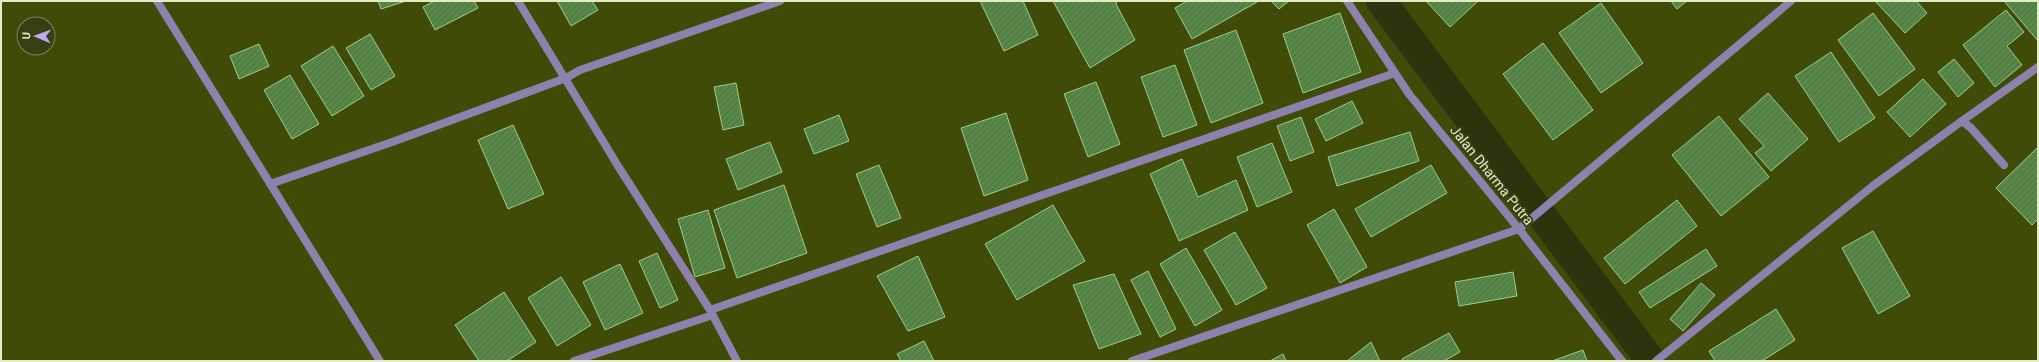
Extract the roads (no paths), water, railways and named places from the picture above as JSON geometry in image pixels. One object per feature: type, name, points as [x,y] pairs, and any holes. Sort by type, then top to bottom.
[{"type":"street","points":[[157,1],[380,361]]},
{"type":"street","points":[[518,1],[618,166],[712,313],[737,361]]},
{"type":"street","points":[[270,184],[395,141],[566,78],[580,70],[780,1]]},
{"type":"street","name":"Jalan Dharma Putra","points":[[1347,1],[1409,94],[1519,229],[1622,361]]},
{"type":"street","points":[[1132,361],[1519,229],[1791,1]]},
{"type":"street","points":[[1656,361],[1874,185],[2038,66]]},
{"type":"street","points":[[574,361],[1395,73]]},
{"type":"street","points":[[1962,121],[1971,128],[2004,165]]},
{"type":"waterway","points":[[1381,1],[1651,361]]}]
